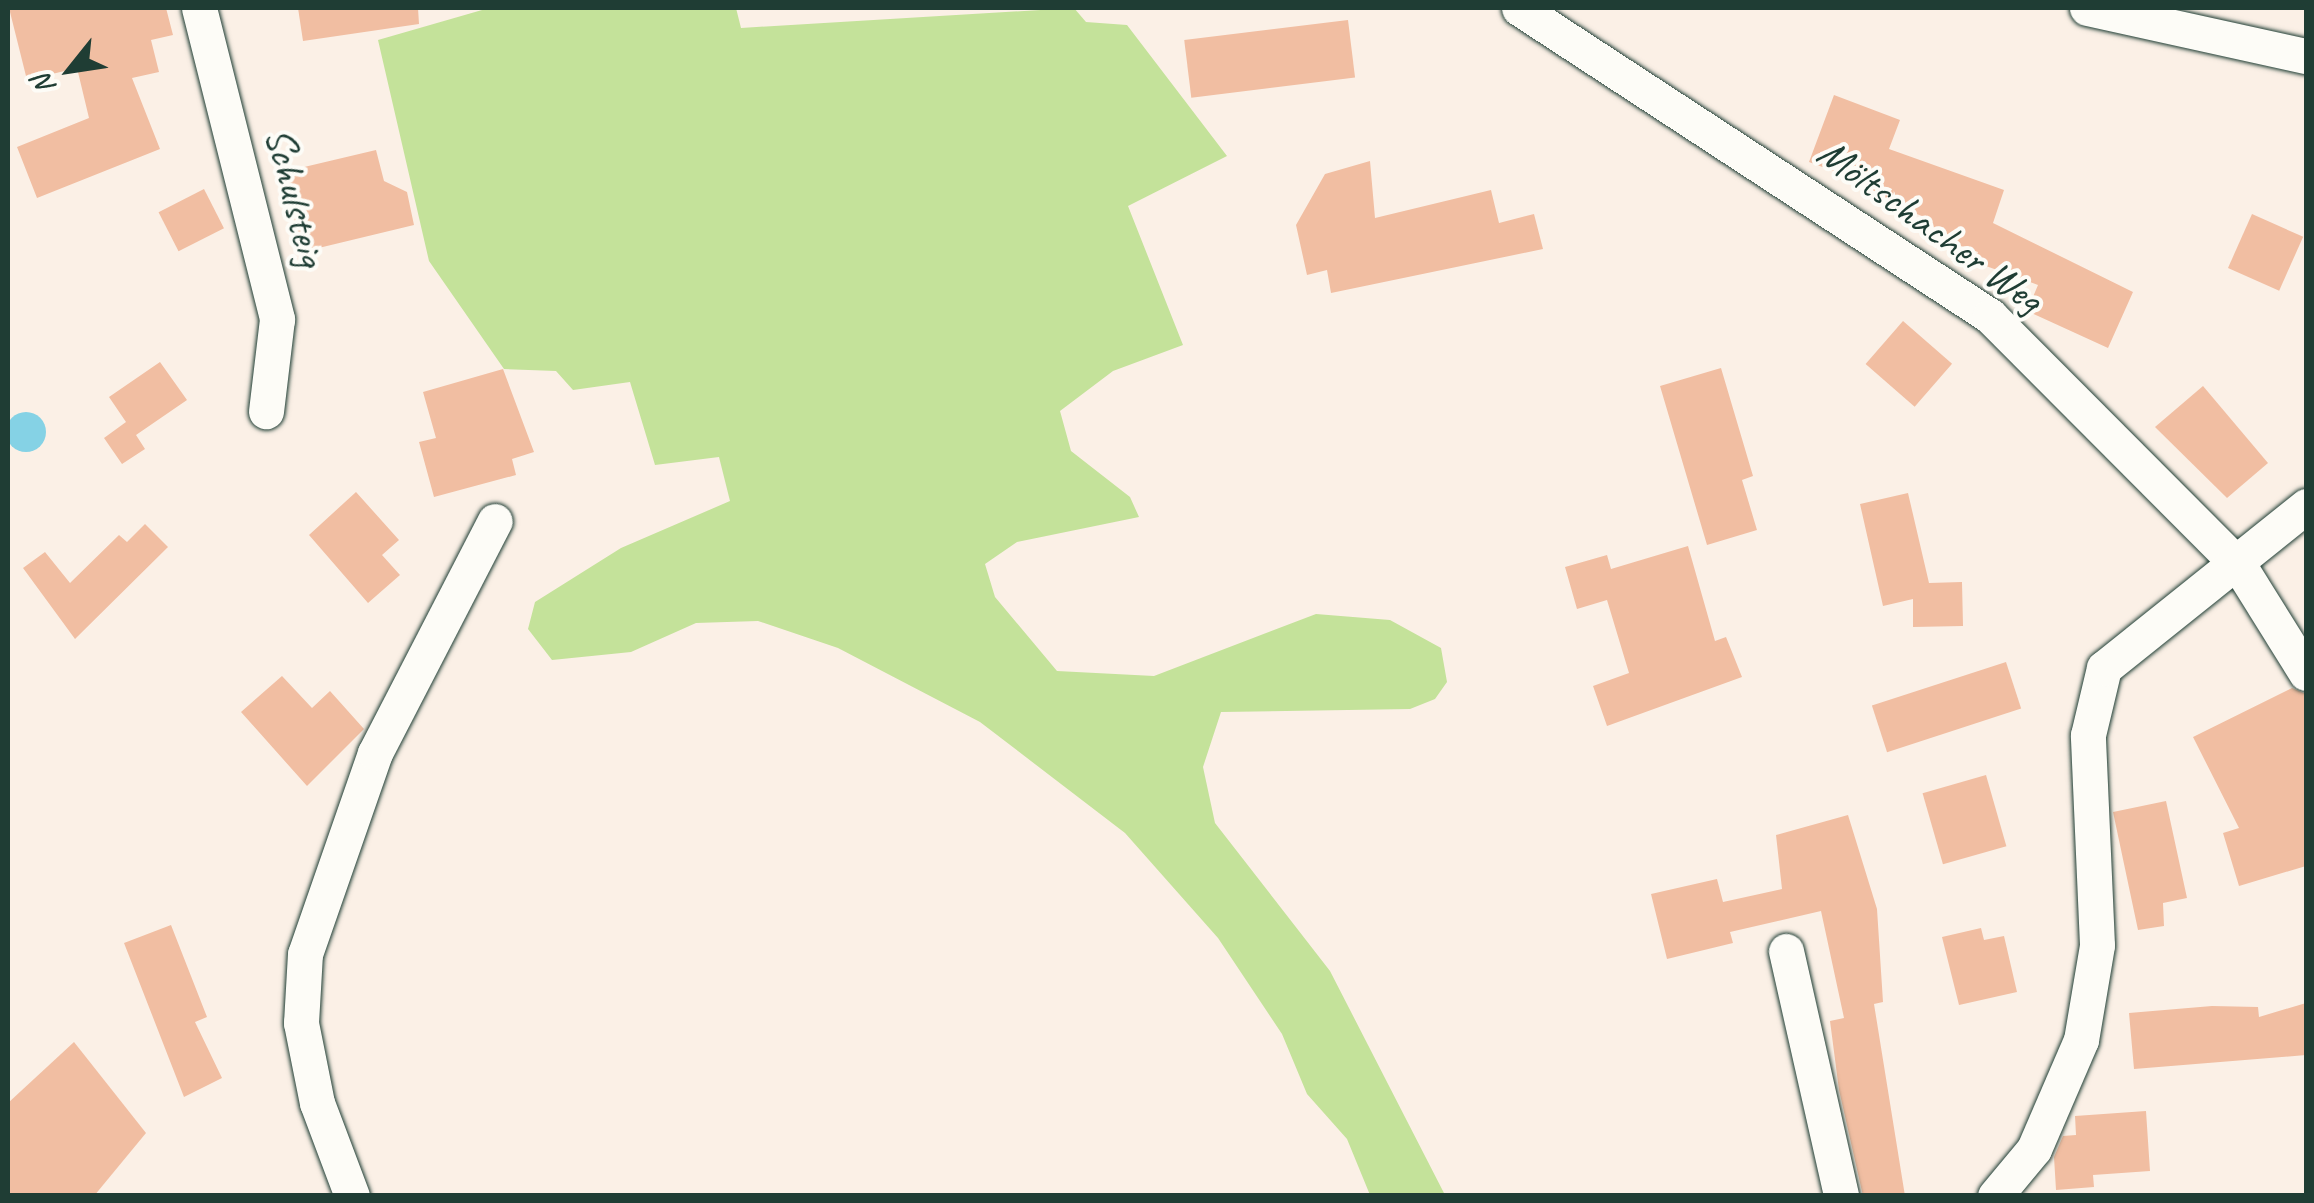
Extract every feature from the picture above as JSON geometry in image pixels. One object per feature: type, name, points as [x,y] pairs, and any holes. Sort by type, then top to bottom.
[{"type":"street","name":"Schulsteig","points":[[199,8],[277,319],[266,412]]},
{"type":"street","name":"Möltschacher Weg","points":[[1519,8],[1990,316],[2240,566],[2306,673]]},
{"type":"street","points":[[2087,8],[2306,56]]},
{"type":"street","points":[[1995,1196],[2034,1149],[2081,1040],[2097,945],[2088,735],[2104,668],[2240,566],[2306,506]]},
{"type":"street","points":[[352,1196],[317,1103],[301,1022],[305,954],[374,752],[494,521]]},
{"type":"street","points":[[1786,952],[1842,1196]]},
{"type":"green space","points":[[489,8],[736,8],[741,28],[1074,8],[1086,22],[1127,25],[1227,156],[1128,206],[1183,345],[1113,371],[1060,411],[1071,451],[1130,497],[1139,517],[1017,542],[985,564],[995,597],[1057,671],[1154,676],[1316,614],[1390,620],[1441,648],[1447,682],[1435,699],[1410,709],[1221,712],[1203,767],[1215,823],[1330,971],[1445,1195],[1370,1195],[1347,1139],[1307,1094],[1282,1034],[1218,938],[1125,833],[980,722],[838,648],[758,621],[696,623],[631,652],[552,660],[528,629],[535,602],[621,548],[730,501],[719,457],[655,465],[630,382],[573,390],[556,371],[504,369],[429,261],[378,40]]},
{"type":"water","points":[[26,412],[40,418],[46,432],[40,446],[26,452],[12,446],[6,432],[12,418]]},
{"type":"building","points":[[9,8],[166,8],[173,35],[151,40],[159,72],[132,78],[160,149],[37,198],[17,147],[89,118],[77,68],[27,80]]},
{"type":"building","points":[[298,8],[418,8],[419,24],[303,41]]},
{"type":"building","points":[[1348,20],[1355,78],[1191,98],[1184,40]]},
{"type":"building","points":[[1834,95],[1900,120],[1889,149],[2004,190],[1993,223],[2133,292],[2108,348],[2027,311],[2038,285],[1975,262],[1978,252],[1916,230],[1922,216],[1870,196],[1874,186],[1809,162]]},
{"type":"building","points":[[376,150],[384,181],[407,192],[414,225],[302,252],[283,172]]},
{"type":"building","points":[[1370,161],[1375,218],[1491,190],[1499,223],[1534,214],[1543,249],[1331,293],[1327,270],[1307,275],[1296,225],[1325,174]]},
{"type":"building","points":[[204,189],[224,228],[179,251],[159,212]]},
{"type":"building","points":[[2252,214],[2303,237],[2279,291],[2228,268]]},
{"type":"building","points":[[1903,321],[1952,364],[1915,407],[1866,364]]},
{"type":"building","points":[[160,362],[187,400],[136,435],[145,449],[122,464],[104,438],[126,422],[109,397]]},
{"type":"building","points":[[1721,368],[1753,476],[1742,480],[1757,530],[1707,545],[1660,386]]},
{"type":"building","points":[[503,369],[534,452],[512,459],[516,475],[434,497],[419,442],[436,438],[423,392]]},
{"type":"building","points":[[2203,386],[2268,463],[2227,498],[2155,427]]},
{"type":"building","points":[[356,492],[399,540],[382,555],[400,575],[368,603],[309,535]]},
{"type":"building","points":[[1908,493],[1929,583],[1962,582],[1963,626],[1913,627],[1913,599],[1883,606],[1860,504]]},
{"type":"building","points":[[145,524],[168,547],[75,639],[23,568],[45,552],[70,583],[119,535],[127,542]]},
{"type":"building","points":[[1688,546],[1715,641],[1726,637],[1742,677],[1607,726],[1593,686],[1629,673],[1607,600],[1577,609],[1565,567],[1607,555],[1611,569]]},
{"type":"building","points":[[2006,662],[2021,709],[1887,752],[1872,706]]},
{"type":"building","points":[[282,676],[312,708],[330,691],[364,729],[307,786],[241,712]]},
{"type":"building","points":[[2292,688],[2306,694],[2306,866],[2239,886],[2223,833],[2239,828],[2193,737]]},
{"type":"building","points":[[1986,775],[2006,846],[1943,864],[1923,793]]},
{"type":"building","points":[[2166,801],[2187,898],[2163,903],[2164,926],[2138,930],[2113,812]]},
{"type":"building","points":[[1848,815],[1877,909],[1883,1002],[1874,1004],[1905,1196],[1863,1196],[1839,1090],[1830,1021],[1844,1018],[1821,911],[1730,932],[1733,943],[1667,959],[1651,894],[1717,879],[1723,902],[1782,889],[1776,835]]},
{"type":"building","points":[[171,925],[207,1017],[195,1022],[222,1078],[184,1097],[124,943]]},
{"type":"building","points":[[1981,928],[1984,940],[2004,936],[2017,992],[1959,1005],[1942,937]]},
{"type":"building","points":[[2306,1003],[2306,1055],[2134,1069],[2129,1013],[2212,1006],[2258,1007],[2259,1017]]},
{"type":"building","points":[[74,1042],[146,1133],[94,1196],[8,1196],[8,1103]]},
{"type":"building","points":[[2146,1111],[2150,1171],[2093,1175],[2094,1187],[2056,1190],[2054,1157],[2063,1136],[2076,1135],[2075,1116]]}]
